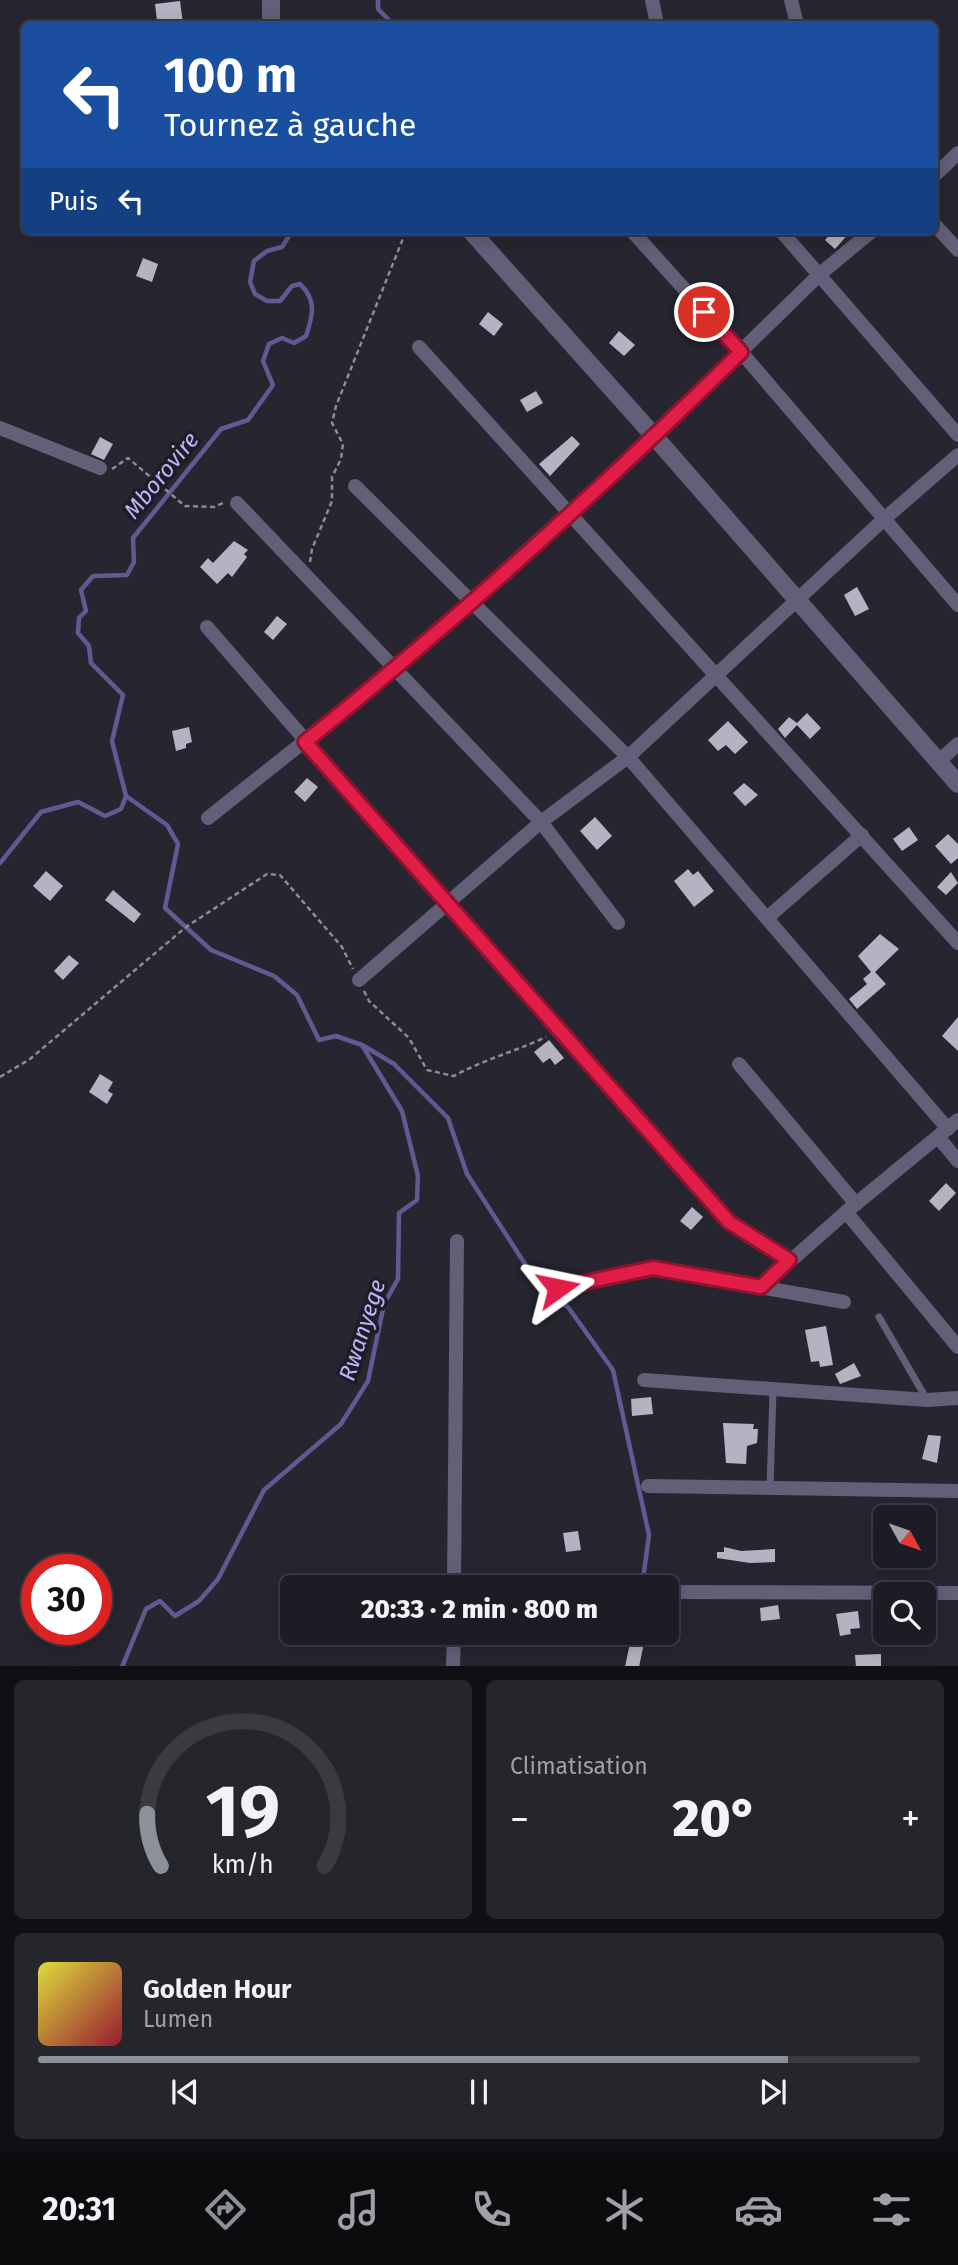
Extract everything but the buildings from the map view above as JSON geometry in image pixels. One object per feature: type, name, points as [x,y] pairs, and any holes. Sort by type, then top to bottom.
[{"type":"street","points":[[271,0],[271,21]]},
{"type":"street","points":[[652,0],[656,21]]},
{"type":"street","points":[[791,0],[796,21]]},
{"type":"street","points":[[938,172],[958,153]]},
{"type":"street","points":[[938,228],[958,250]]},
{"type":"street","points":[[475,235],[958,784]]},
{"type":"street","points":[[636,235],[741,352],[958,605]]},
{"type":"street","points":[[785,235],[958,435]]},
{"type":"street","points":[[208,818],[394,670],[654,436],[820,274],[867,235]]},
{"type":"street","points":[[419,347],[571,511],[958,943]]},
{"type":"street","points":[[0,428],[100,468]]},
{"type":"street","points":[[359,980],[541,822],[628,757],[883,520],[958,455]]},
{"type":"street","points":[[355,486],[473,600],[628,757],[949,1129],[958,1161]]},
{"type":"street","points":[[237,503],[308,581],[541,822],[618,923]]},
{"type":"street","points":[[207,627],[558,1031],[729,1222],[789,1260]]},
{"type":"street","points":[[938,762],[958,744]]},
{"type":"street","points":[[767,918],[862,835]]},
{"type":"street","points":[[739,1063],[958,1347]]},
{"type":"street","points":[[761,1287],[789,1260],[949,1129]]},
{"type":"street","points":[[454,1575],[457,1241]]},
{"type":"street","points":[[558,1288],[653,1268],[844,1302]]},
{"type":"street","points":[[643,1380],[927,1400],[958,1398]]},
{"type":"street","points":[[648,1486],[958,1492]]},
{"type":"street","points":[[679,1592],[958,1593]]},
{"type":"street","points":[[453,1666],[454,1645]]},
{"type":"lane","points":[[879,1317],[927,1400]]},
{"type":"lane","points":[[770,1488],[772,1391]]},
{"type":"path","points":[[308,581],[312,549],[332,501],[332,477],[341,459],[342,444],[332,423],[336,406],[404,235]]},
{"type":"path","points":[[100,468],[109,470],[128,458],[185,506],[214,508],[228,501],[237,503]]},
{"type":"path","points":[[0,1077],[30,1059],[186,927],[267,874],[280,875],[342,947],[369,1001],[409,1038],[426,1070],[454,1076],[487,1057],[506,1055],[558,1031]]},
{"type":"waterway","name":"Mborovire","points":[[378,0],[378,9],[390,21]]},
{"type":"waterway","name":"Mborovire","points":[[0,863],[41,812],[78,802],[105,816],[121,809],[126,796],[112,741],[123,695],[91,663],[89,646],[78,633],[79,618],[86,611],[81,590],[93,576],[127,575],[134,562],[133,538],[221,429],[248,420],[273,385],[263,361],[269,344],[282,338],[294,343],[306,336],[312,308],[309,296],[300,284],[292,286],[280,301],[267,301],[255,294],[250,282],[254,261],[267,251],[282,247],[290,235]]},
{"type":"waterway","name":"Rwanyege","points":[[122,1666],[146,1609],[160,1601],[175,1616],[199,1601],[218,1579],[264,1490],[341,1424],[368,1381],[384,1304],[398,1279],[399,1213],[417,1200],[418,1176],[402,1111],[362,1045],[336,1036],[319,1040],[297,995],[274,976],[211,950],[165,908],[178,844],[167,825],[126,796]]},
{"type":"waterway","points":[[364,1046],[394,1064],[448,1118],[467,1174],[545,1295],[568,1307],[613,1370],[649,1535],[644,1575]]},
{"type":"route","points":[[558,1288],[653,1268],[761,1287],[789,1260],[729,1222],[305,742],[394,670],[654,436],[741,352],[704,312]]}]
